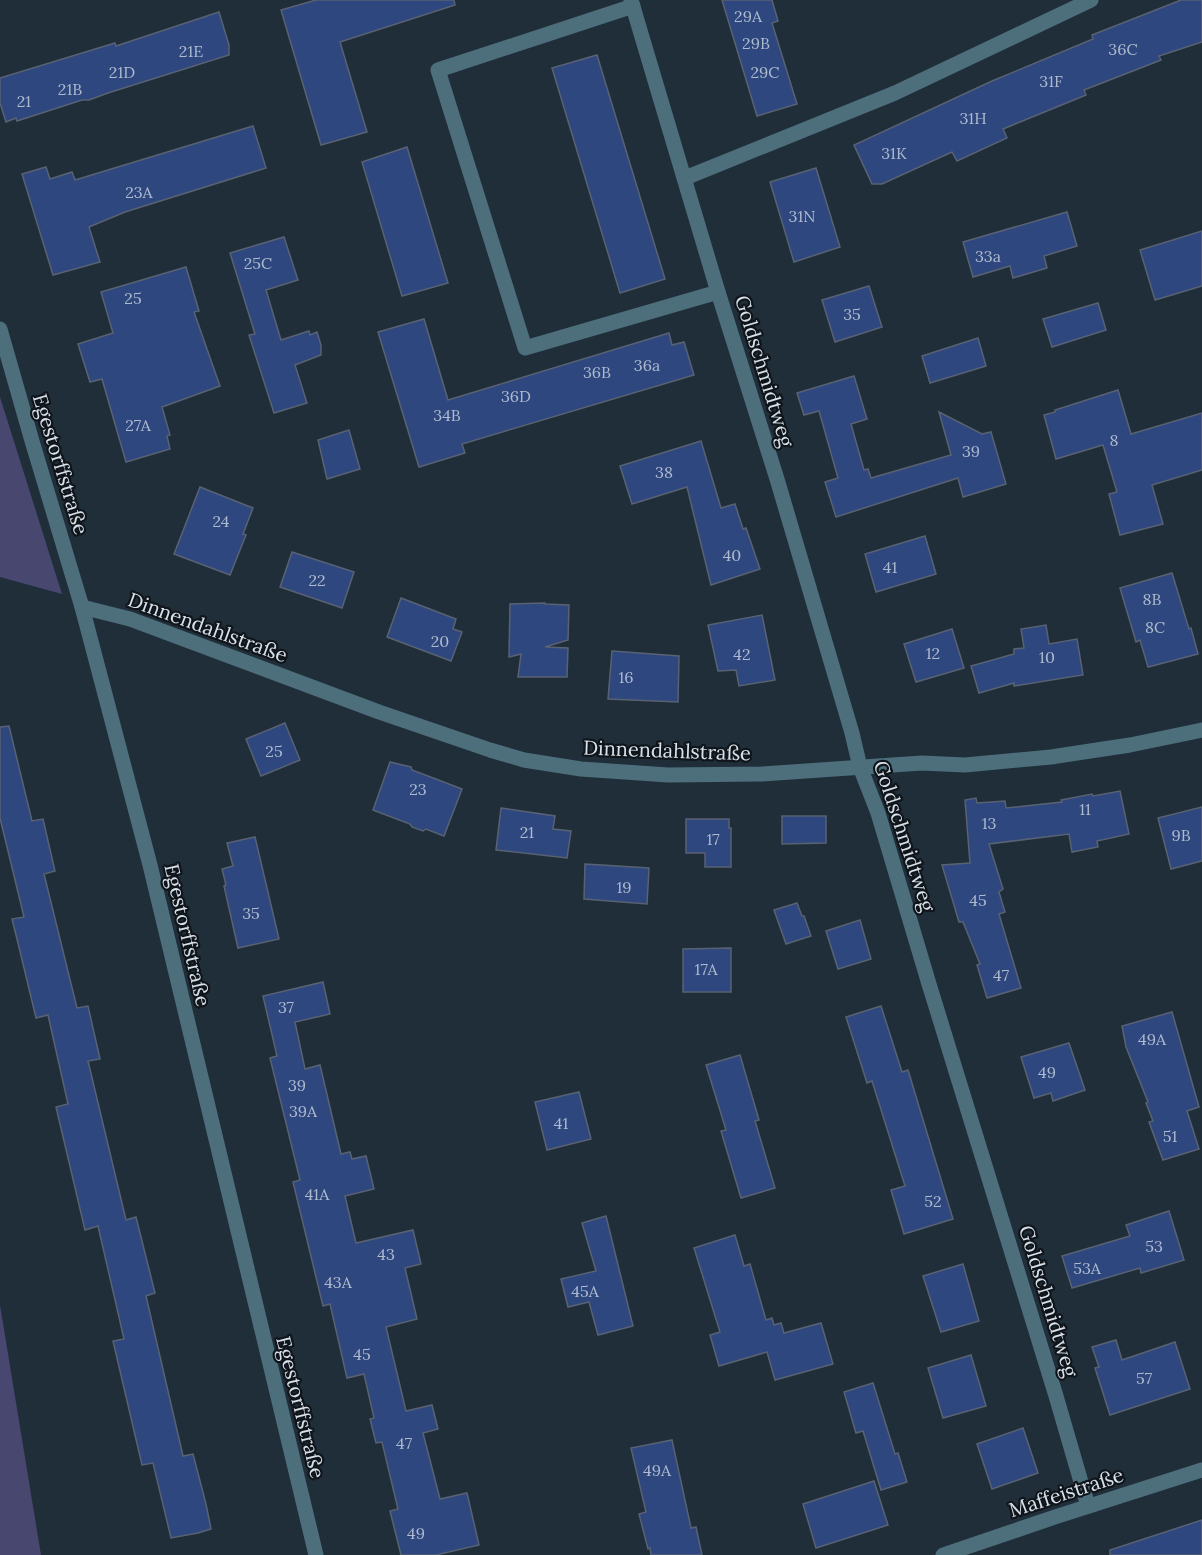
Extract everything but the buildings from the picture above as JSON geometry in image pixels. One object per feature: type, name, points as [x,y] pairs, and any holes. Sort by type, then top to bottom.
[{"type":"street","points":[[685,178],[895,93],[1091,0]]},
{"type":"street","points":[[632,3],[438,70],[525,348],[718,292]]},
{"type":"street","name":"Goldschmidtweg","points":[[632,3],[718,292],[777,479],[860,767],[878,813],[1088,1506]]},
{"type":"street","name":"Egestorffstraße","points":[[0,329],[82,607],[150,865],[316,1555]]},
{"type":"street","name":"Dinnendahlstraße","points":[[82,607],[130,619],[379,712],[490,750],[524,760],[581,769],[668,776],[762,774],[922,763],[965,765],[1051,758],[1202,730]]},
{"type":"street","name":"Maffeistraße","points":[[943,1555],[1202,1470]]},
{"type":"shaded area","points":[[0,397],[62,594],[0,577]]},
{"type":"shaded area","points":[[0,1305],[41,1555],[0,1555]]}]
